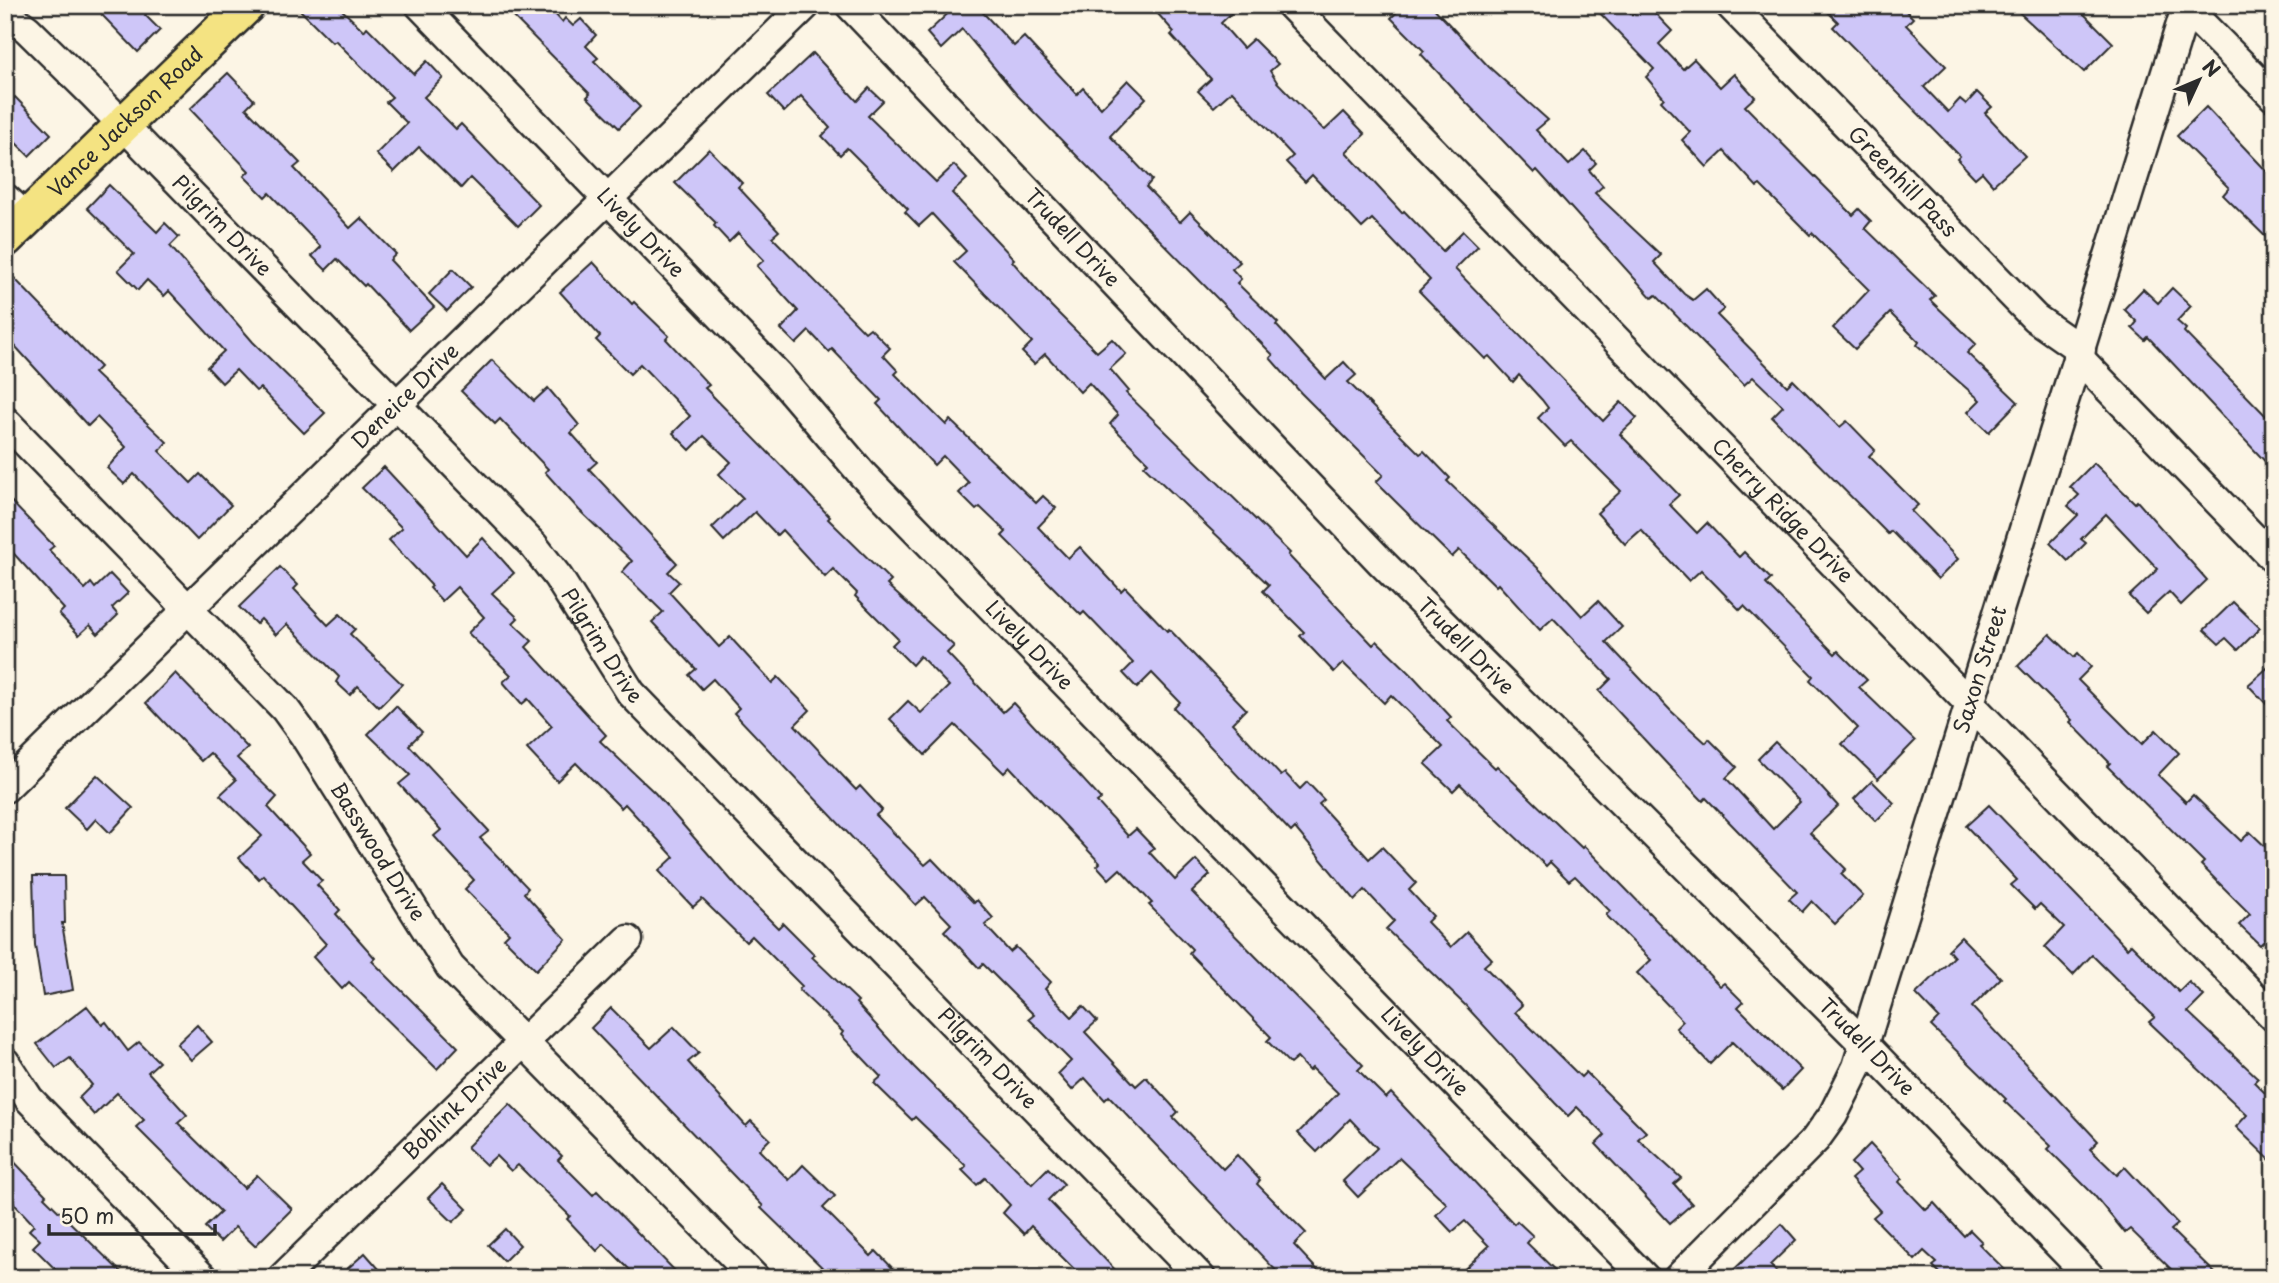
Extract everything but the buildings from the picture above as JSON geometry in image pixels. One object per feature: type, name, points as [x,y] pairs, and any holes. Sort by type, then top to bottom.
[{"type":"main road","name":"Vance Jackson Road","points":[[12,218],[122,125],[230,11]]},
{"type":"street","name":"Lively Drive","points":[[420,5],[778,375],[863,475],[1645,1278]]},
{"type":"street","name":"Deneice Drive","points":[[5,788],[806,5]]},
{"type":"street","name":"Trudell Drive","points":[[850,5],[1381,562],[2091,1278]]},
{"type":"street","name":"Cherry Ridge Drive","points":[[1291,5],[1605,332],[2274,1017]]},
{"type":"street","name":"Greenhill Pass","points":[[1730,5],[2035,318],[2080,354],[2274,559]]},
{"type":"street","name":"Saxon Street","points":[[1678,1278],[1815,1140],[1833,1115],[1865,1048],[2186,7]]},
{"type":"street","points":[[2186,7],[2274,97]]},
{"type":"street","name":"Pilgrim Drive","points":[[5,13],[27,29],[548,561],[631,693],[1201,1278]]},
{"type":"street","name":"Basswood Drive","points":[[5,421],[285,709],[304,734],[432,943],[450,967],[755,1278]]},
{"type":"street","name":"Boblink Drive","points":[[282,1278],[628,940]]},
{"type":"street","points":[[5,1062],[29,1099],[203,1278]]}]
